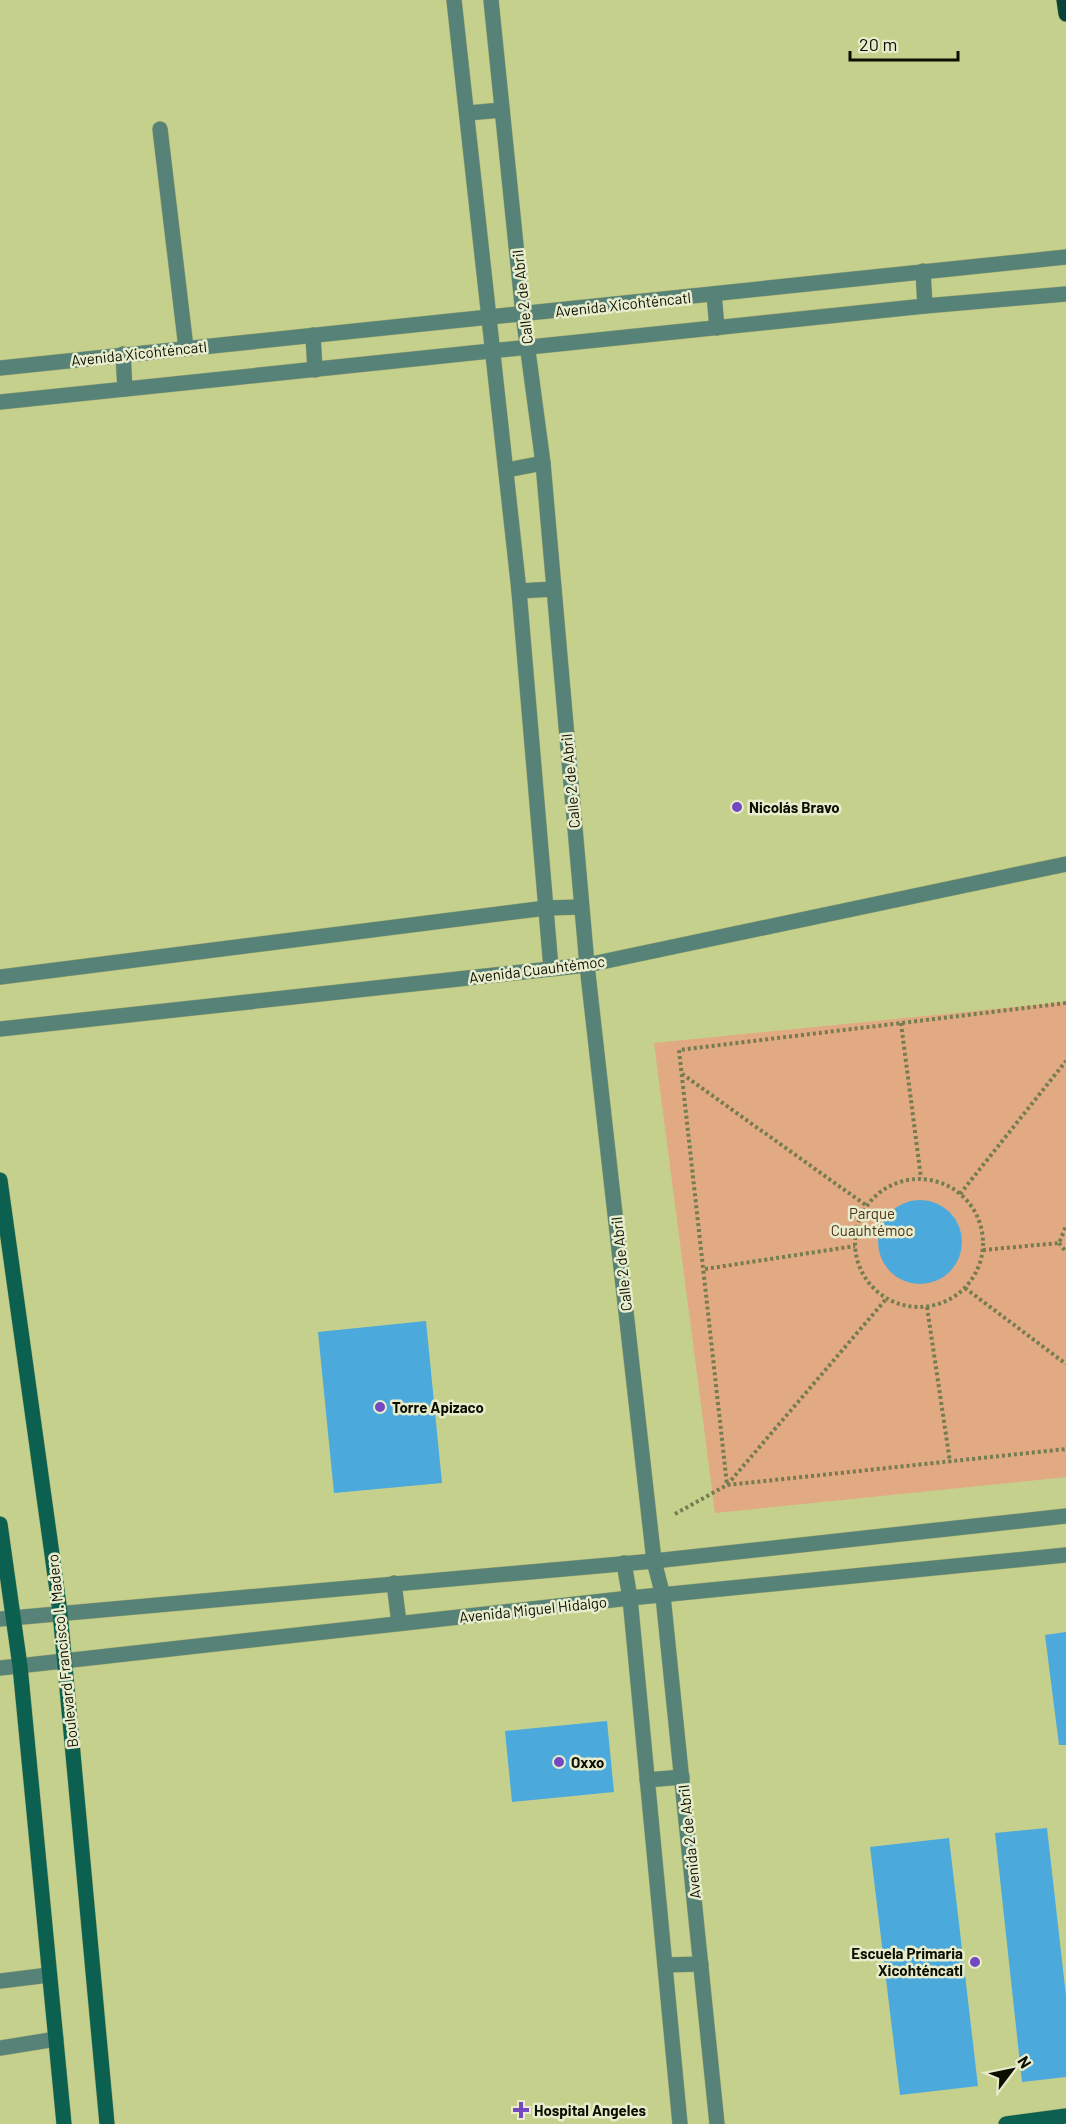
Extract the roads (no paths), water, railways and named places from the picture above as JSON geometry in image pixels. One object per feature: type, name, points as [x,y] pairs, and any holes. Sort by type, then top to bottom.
[{"type":"main road","points":[[1064,0],[1066,14]]},
{"type":"main road","name":"Boulevard Francisco I. Madero","points":[[0,1180],[60,1612],[107,2124]]},
{"type":"main road","points":[[0,1524],[7,1618],[20,1666],[64,2124]]},
{"type":"main road","points":[[1006,2124],[1066,2116]]},
{"type":"street","points":[[454,0],[507,470],[551,968]]},
{"type":"street","name":"Calle 2 de Abril","points":[[492,0],[523,314],[543,463],[587,965],[654,1561]]},
{"type":"street","points":[[468,112],[502,110]]},
{"type":"street","points":[[160,129],[186,348]]},
{"type":"street","name":"Avenida Xicohténcatl","points":[[0,368],[1066,256]]},
{"type":"street","points":[[922,272],[925,306]]},
{"type":"street","points":[[714,294],[717,328]]},
{"type":"street","points":[[0,402],[925,306],[1066,294]]},
{"type":"street","points":[[313,335],[315,370]]},
{"type":"street","points":[[123,354],[125,389]]},
{"type":"street","points":[[507,470],[543,463]]},
{"type":"street","points":[[519,591],[554,589]]},
{"type":"street","name":"Avenida Cuauhtémoc","points":[[0,1029],[587,965],[1066,864]]},
{"type":"street","points":[[0,976],[546,908],[581,907]]},
{"type":"street","points":[[7,1618],[654,1561],[1066,1516]]},
{"type":"street","name":"Avenida Miguel Hidalgo","points":[[0,1668],[399,1623],[1066,1555]]},
{"type":"street","name":"Avenida 2 de Abril","points":[[654,1561],[663,1596],[717,2124]]},
{"type":"street","points":[[624,1563],[630,1599],[680,2124]]},
{"type":"street","points":[[394,1583],[399,1623]]},
{"type":"street","points":[[647,1780],[682,1777]]},
{"type":"street","points":[[665,1965],[701,1964]]},
{"type":"street","points":[[0,1981],[49,1975]]},
{"type":"street","points":[[0,2048],[56,2040]]},
{"type":"place","name":"Nicolás Bravo","points":[[737,807]]},
{"type":"place","name":"Torre Apizaco","points":[[380,1407]]},
{"type":"place","name":"Oxxo","points":[[559,1762]]},
{"type":"place","name":"Escuela Primaria Xicohténcatl","points":[[975,1962]]},
{"type":"place","name":"Hospital Angeles","points":[[521,2110]]},
{"type":"park label","name":"Parque Cuauhtémoc","points":[[872,1222]]}]
